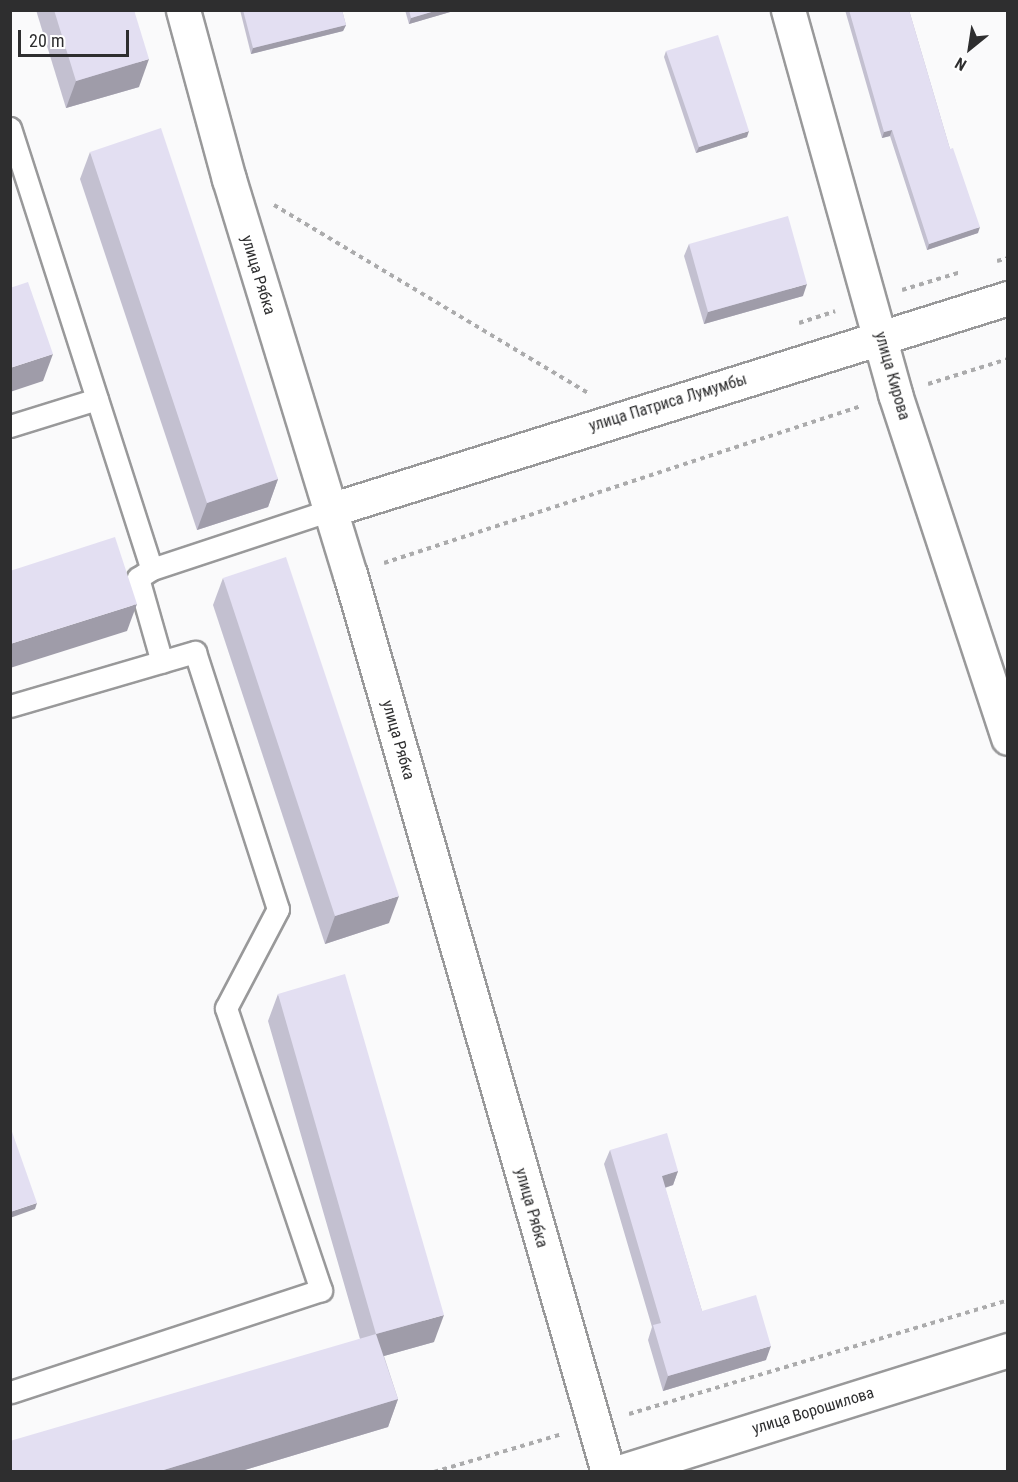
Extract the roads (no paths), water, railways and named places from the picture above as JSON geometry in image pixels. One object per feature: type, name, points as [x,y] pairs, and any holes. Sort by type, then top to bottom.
[{"type":"street","name":"улица Рябка","points":[[183,10],[229,179],[350,574],[608,1472]]},
{"type":"street","name":"улица Кирова","points":[[788,10],[871,299],[895,394],[1008,738]]},
{"type":"street","name":"улица Патриса Лумумбы","points":[[330,510],[1008,298]]},
{"type":"street","name":"улица Ворошилова","points":[[619,1472],[1008,1350]]},
{"type":"lane","points":[[12,142],[152,569]]},
{"type":"lane","points":[[10,426],[97,399]]},
{"type":"lane","points":[[162,662],[138,578],[152,569],[330,510]]},
{"type":"lane","points":[[10,706],[195,652],[278,909],[226,1008],[321,1290],[10,1392]]}]
